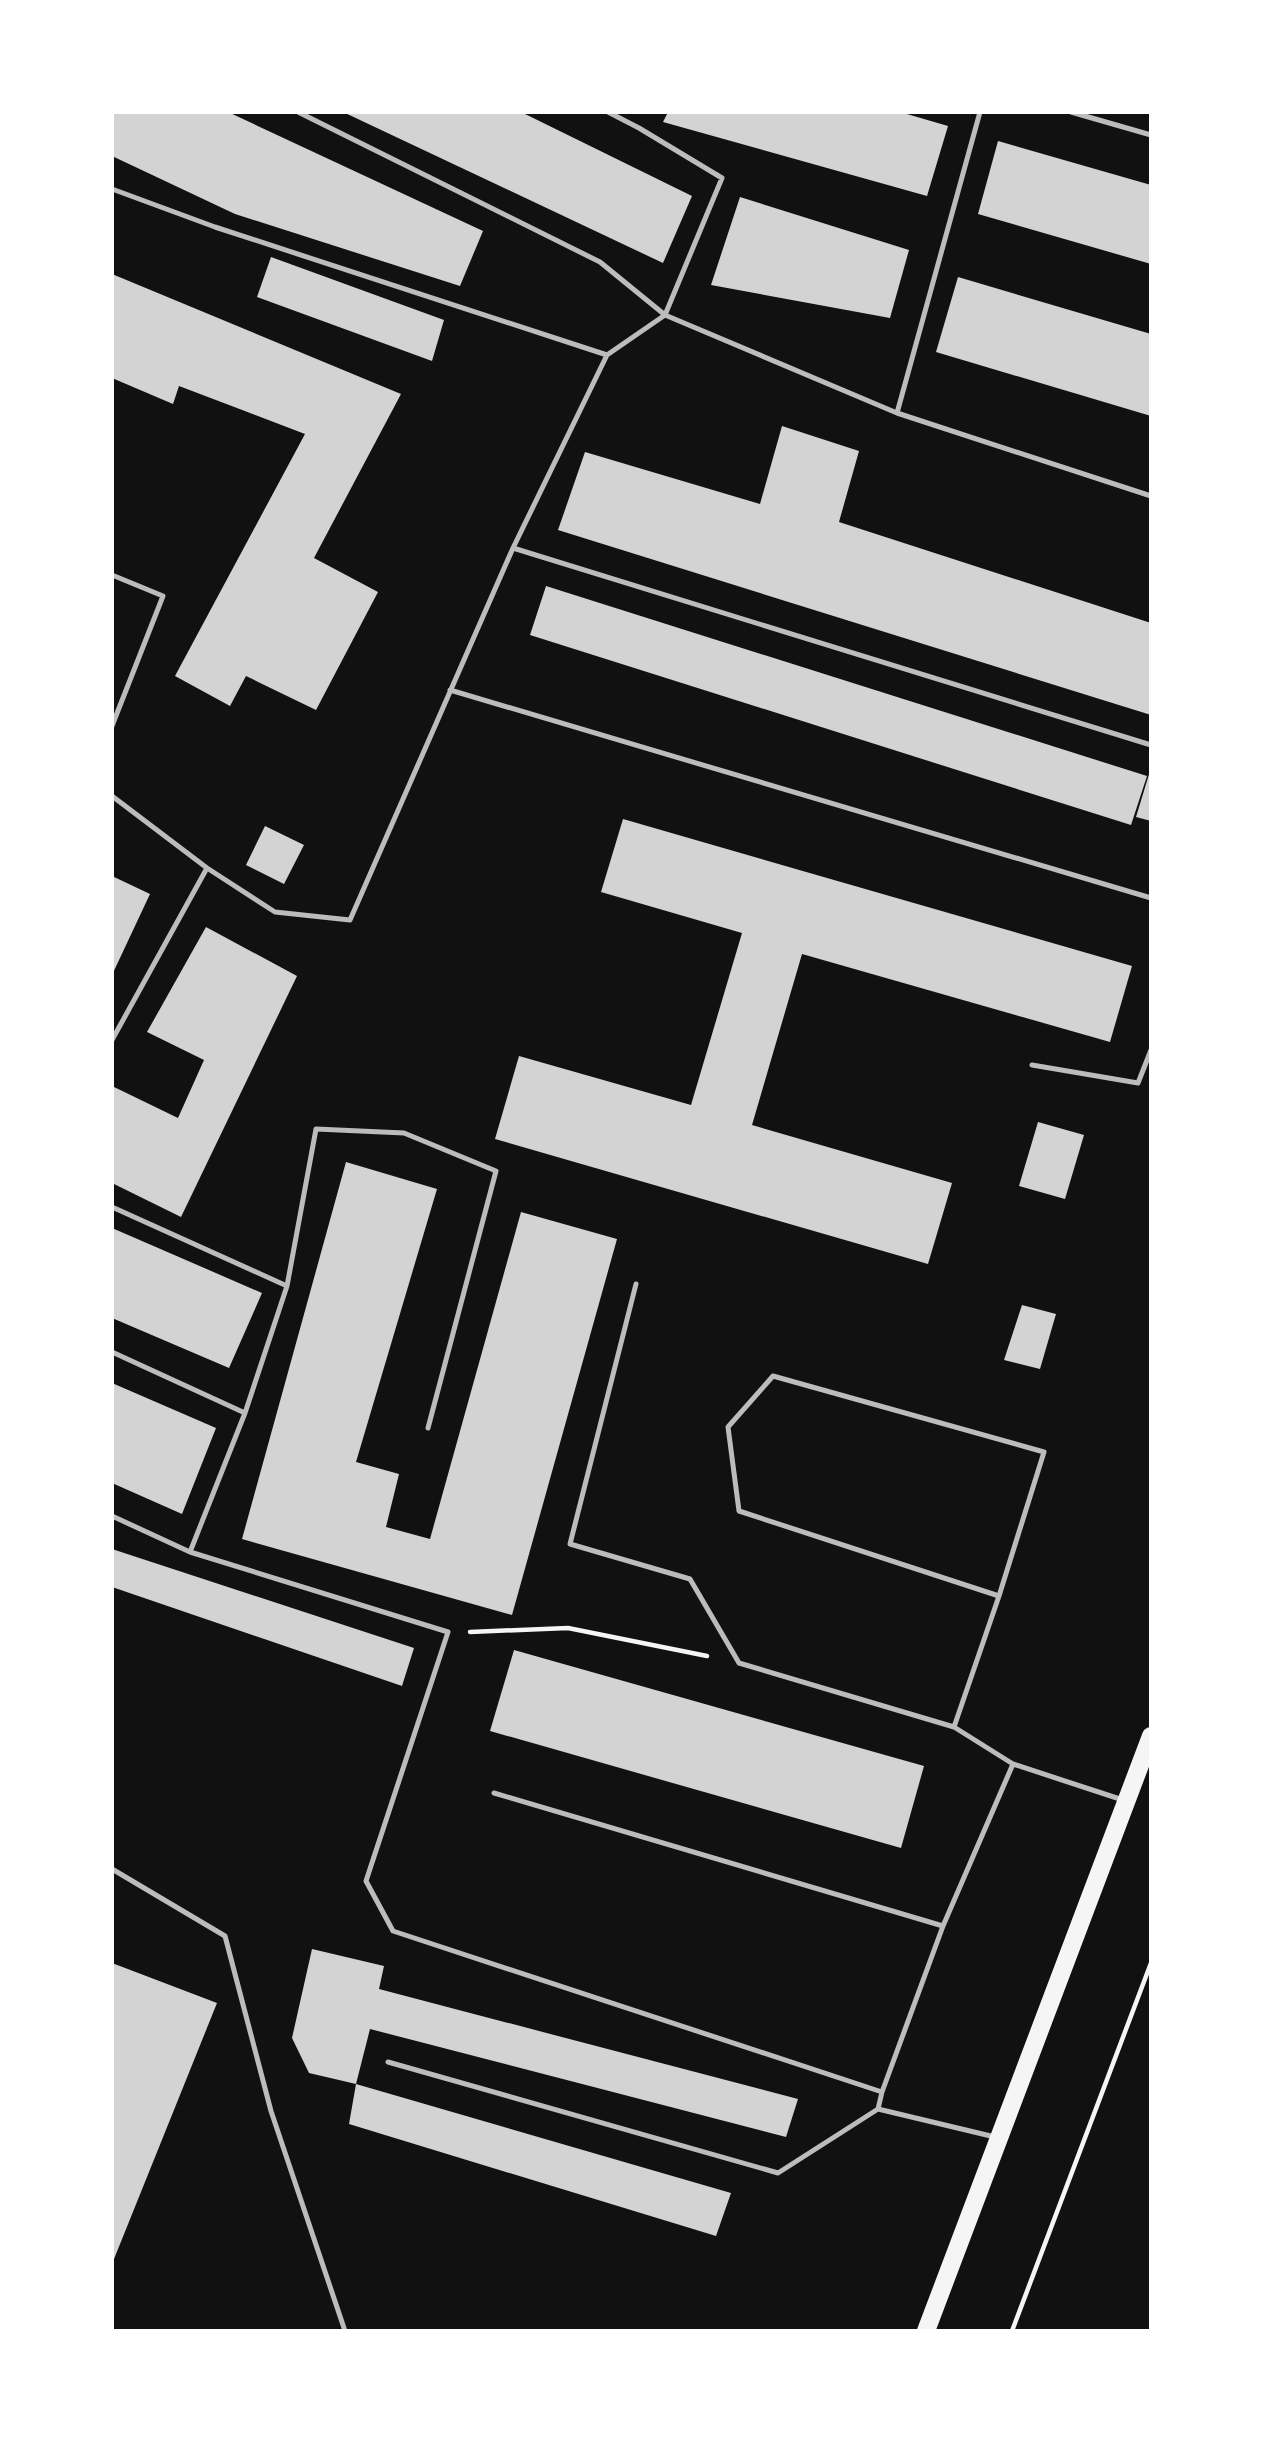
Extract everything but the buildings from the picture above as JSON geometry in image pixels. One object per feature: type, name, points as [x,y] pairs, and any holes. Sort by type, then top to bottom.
[{"type":"main road","points":[[926,2331],[1151,1736]]},
{"type":"lane","points":[[298,112],[600,262],[665,315],[897,413],[1151,496]]},
{"type":"lane","points":[[112,796],[207,869],[275,912],[350,920],[513,548],[607,355],[665,315],[722,178],[608,112]]},
{"type":"lane","points":[[897,413],[980,112]]},
{"type":"lane","points":[[1070,112],[1151,135]]},
{"type":"lane","points":[[112,189],[215,227],[607,355]]},
{"type":"lane","points":[[513,548],[1151,745]]},
{"type":"lane","points":[[112,575],[163,596],[112,726]]},
{"type":"lane","points":[[450,691],[1151,898]]},
{"type":"lane","points":[[112,1040],[207,869]]},
{"type":"lane","points":[[1032,1065],[1138,1083],[1151,1049]]},
{"type":"lane","points":[[190,1552],[245,1413],[287,1286],[316,1129],[404,1133],[496,1171],[428,1428]]},
{"type":"lane","points":[[112,1207],[287,1286]]},
{"type":"lane","points":[[636,1284],[569,1544],[690,1579],[739,1663],[954,1727],[1013,1764],[1126,1801]]},
{"type":"lane","points":[[112,1352],[245,1413]]},
{"type":"lane","points":[[954,1727],[999,1596],[1044,1452],[773,1376],[727,1427],[739,1511],[999,1596]]},
{"type":"lane","points":[[112,1516],[190,1552],[448,1632],[366,1881],[393,1931],[882,2092]]},
{"type":"lane","points":[[387,2062],[778,2173],[878,2109],[943,1926],[1013,1764]]},
{"type":"lane","points":[[494,1793],[943,1926]]},
{"type":"lane","points":[[112,1869],[225,1936],[271,2111],[345,2331]]},
{"type":"lane","points":[[878,2109],[998,2138]]},
{"type":"path","points":[[448,1632],[568,1629],[739,1663]]},
{"type":"path","points":[[1012,2331],[1151,1963]]}]
